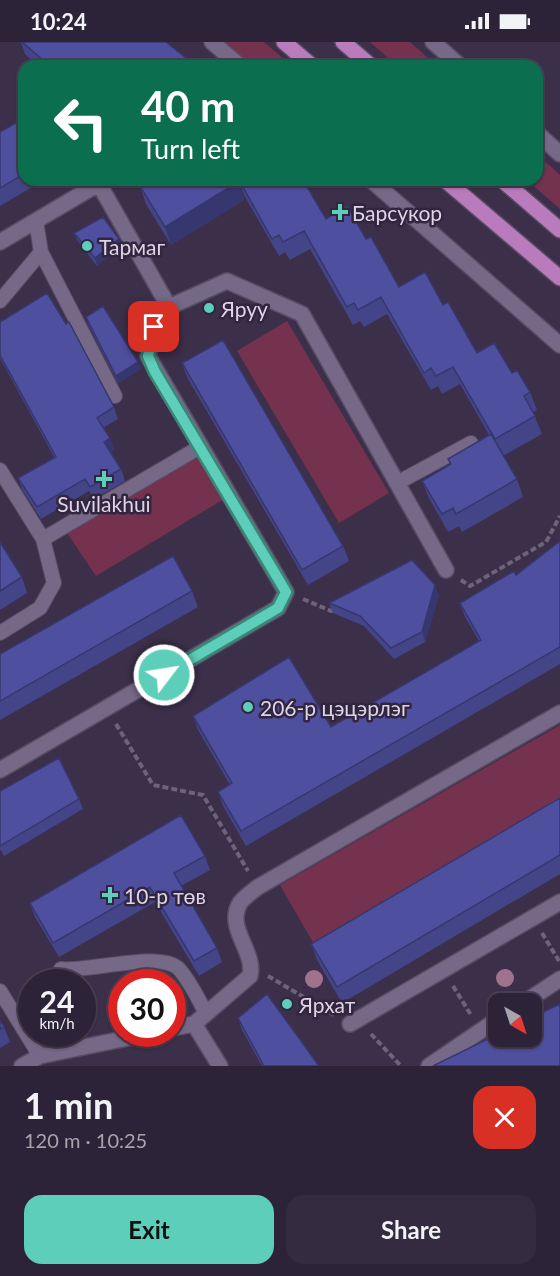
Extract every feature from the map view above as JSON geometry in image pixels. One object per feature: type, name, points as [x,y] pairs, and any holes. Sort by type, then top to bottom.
[{"type":"main road","points":[[284,42],[305,60]]},
{"type":"main road","points":[[343,42],[364,60]]},
{"type":"main road","points":[[452,186],[560,278]]},
{"type":"main road","points":[[509,186],[560,230]]},
{"type":"street","points":[[212,42],[233,60]]},
{"type":"street","points":[[433,42],[453,60]]},
{"type":"street","points":[[543,139],[560,154]]},
{"type":"street","points":[[0,242],[95,186]]},
{"type":"street","points":[[104,186],[169,307]]},
{"type":"street","points":[[378,186],[560,345]]},
{"type":"street","points":[[0,770],[278,608],[286,592],[148,356],[154,327],[169,307],[227,281],[302,314],[446,570]]},
{"type":"street","points":[[186,1025],[194,1024],[250,976],[252,967],[238,932],[236,915],[240,903],[258,887],[560,713]]},
{"type":"street","points":[[354,1022],[560,902]]},
{"type":"street","points":[[539,993],[560,979]]},
{"type":"street","points":[[194,1024],[220,1066]]},
{"type":"street","points":[[429,1066],[488,1026]]},
{"type":"street","points":[[22,1066],[40,1056],[108,1042]]},
{"type":"lane","points":[[36,220],[41,252],[115,396]]},
{"type":"lane","points":[[0,301],[41,252]]},
{"type":"lane","points":[[397,483],[471,443]]},
{"type":"lane","points":[[43,539],[200,447]]},
{"type":"lane","points":[[0,470],[43,539],[54,583],[40,608],[0,633]]},
{"type":"lane","points":[[92,969],[156,959],[178,968],[206,1013]]},
{"type":"lane","points":[[0,991],[40,1056]]},
{"type":"path","points":[[107,709],[153,785],[203,795],[258,887]]},
{"type":"path","points":[[533,917],[560,963]]},
{"type":"path","points":[[252,967],[354,1022],[401,1066]]},
{"type":"path","points":[[444,970],[481,1031]]},
{"type":"shaded area","points":[[224,42],[264,42],[285,60],[245,60]]},
{"type":"shaded area","points":[[370,42],[410,42],[430,60],[390,60]]},
{"type":"shaded area","points":[[543,159],[560,175],[560,209],[534,186],[543,186]]},
{"type":"shaded area","points":[[287,321],[389,493],[339,523],[237,351]]},
{"type":"shaded area","points":[[198,452],[224,499],[96,576],[65,530]]},
{"type":"shaded area","points":[[560,725],[560,800],[315,946],[280,885]]},
{"type":"building","points":[[22,42],[166,42],[186,58],[184,60],[43,60]]},
{"type":"building","points":[[18,122],[18,178],[0,188],[0,132]]},
{"type":"building","points":[[140,186],[232,186],[165,227]]},
{"type":"building","points":[[242,186],[307,186],[326,219],[347,206],[366,239],[371,237],[399,287],[425,272],[443,305],[448,302],[477,353],[494,343],[512,373],[517,370],[530,392],[524,396],[535,416],[495,439],[453,367],[436,376],[431,368],[424,373],[381,297],[358,310],[354,303],[347,307],[304,231],[283,242],[279,235],[272,239]]},
{"type":"building","points":[[103,217],[119,239],[95,258],[74,233]]},
{"type":"building","points":[[47,293],[66,324],[69,322],[114,407],[97,418],[110,438],[104,442],[121,469],[90,487],[85,479],[37,507],[18,478],[56,457],[0,355],[0,322]]},
{"type":"building","points":[[103,306],[138,362],[116,376],[86,317]]},
{"type":"building","points":[[223,340],[343,546],[302,570],[182,363]]},
{"type":"building","points":[[491,434],[517,479],[456,514],[453,508],[442,514],[422,481],[451,464],[448,459]]},
{"type":"building","points":[[560,541],[560,647],[241,831],[218,792],[232,783],[193,716],[289,657],[331,727],[481,640],[460,603],[514,571],[516,575]]},
{"type":"building","points":[[0,542],[22,577],[0,591]]},
{"type":"building","points":[[173,556],[192,591],[0,701],[0,654]]},
{"type":"building","points":[[412,560],[435,585],[422,632],[391,648],[360,616],[329,603]]},
{"type":"building","points":[[59,758],[79,799],[0,846],[0,791]]},
{"type":"building","points":[[560,798],[560,855],[337,987],[311,944]]},
{"type":"building","points":[[181,815],[205,856],[174,873],[217,948],[194,961],[150,887],[53,943],[30,903]]},
{"type":"building","points":[[267,994],[319,1066],[264,1066],[238,1018]]},
{"type":"building","points":[[560,1004],[560,1066],[433,1066],[488,1039],[488,1047],[542,1047],[542,1013]]},
{"type":"place","name":"Барсукор","points":[[340,212]]},
{"type":"place","name":"Тармаг","points":[[87,246]]},
{"type":"place","name":"Яруу","points":[[209,308]]},
{"type":"place","name":"Suvilakhui","points":[[104,479]]},
{"type":"place","name":"206-р цэцэрлэг","points":[[248,707]]},
{"type":"place","name":"10-р төв","points":[[110,895]]},
{"type":"place","name":"Ярхат","points":[[287,1004]]},
{"type":"route","points":[[154,327],[148,356],[155,372],[286,592],[278,608],[164,675]]}]
